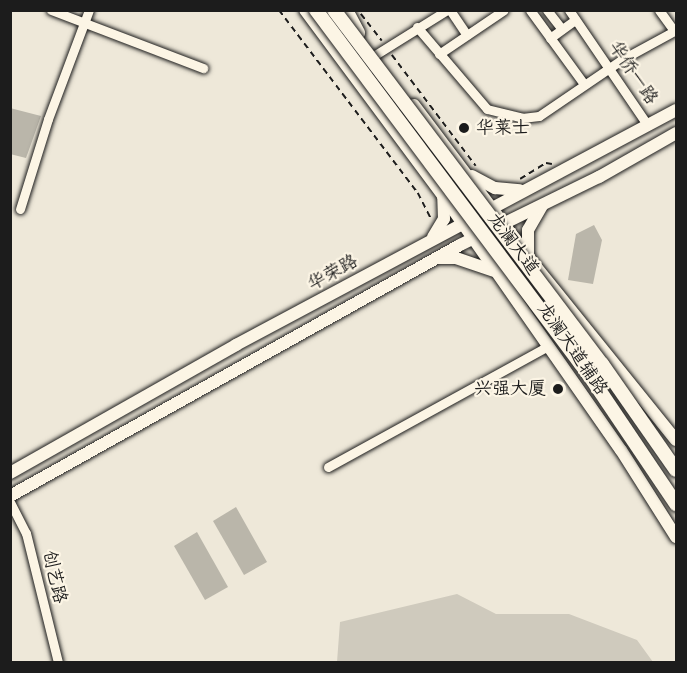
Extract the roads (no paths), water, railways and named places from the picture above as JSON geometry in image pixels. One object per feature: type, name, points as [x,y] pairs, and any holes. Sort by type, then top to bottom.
[{"type":"highway","name":"龙澜大道","points":[[316,10],[589,375],[676,504]]},
{"type":"highway","name":"龙澜大道","points":[[334,10],[602,364],[676,470]]},
{"type":"highway","points":[[346,10],[358,33]]},
{"type":"main road","name":"龙澜大道辅路","points":[[305,10],[462,223],[676,537]]},
{"type":"main road","name":"龙澜大道辅路","points":[[334,10],[358,33],[468,174],[537,268],[676,440]]},
{"type":"main road","name":"华荣路","points":[[10,473],[236,345],[676,110]]},
{"type":"main road","points":[[10,495],[471,239],[545,203],[676,133]]},
{"type":"main road","points":[[430,240],[444,219],[442,196],[462,194],[468,174],[495,188],[528,189]]},
{"type":"main road","points":[[529,257],[528,230],[545,203]]},
{"type":"main road","points":[[434,260],[456,258],[496,272]]},
{"type":"main road","points":[[507,287],[506,276],[512,265],[525,261],[537,268]]},
{"type":"street","points":[[51,10],[84,25],[203,68]]},
{"type":"street","points":[[20,209],[90,10]]},
{"type":"street","points":[[375,55],[448,10],[467,35]]},
{"type":"street","points":[[439,54],[467,35],[491,14],[504,10]]},
{"type":"street","points":[[530,10],[584,84]]},
{"type":"street","points":[[547,10],[562,29]]},
{"type":"street","name":"华侨一路","points":[[569,10],[648,126]]},
{"type":"street","points":[[417,27],[439,54],[494,112],[531,118],[609,68],[675,31],[659,10]]},
{"type":"street","points":[[550,38],[575,20]]},
{"type":"street","points":[[328,467],[548,346]]},
{"type":"street","name":"创艺路","points":[[10,502],[26,533],[58,663]]},
{"type":"place","name":"华莱士","points":[[464,128]]},
{"type":"place","name":"兴强大厦","points":[[558,389]]}]
